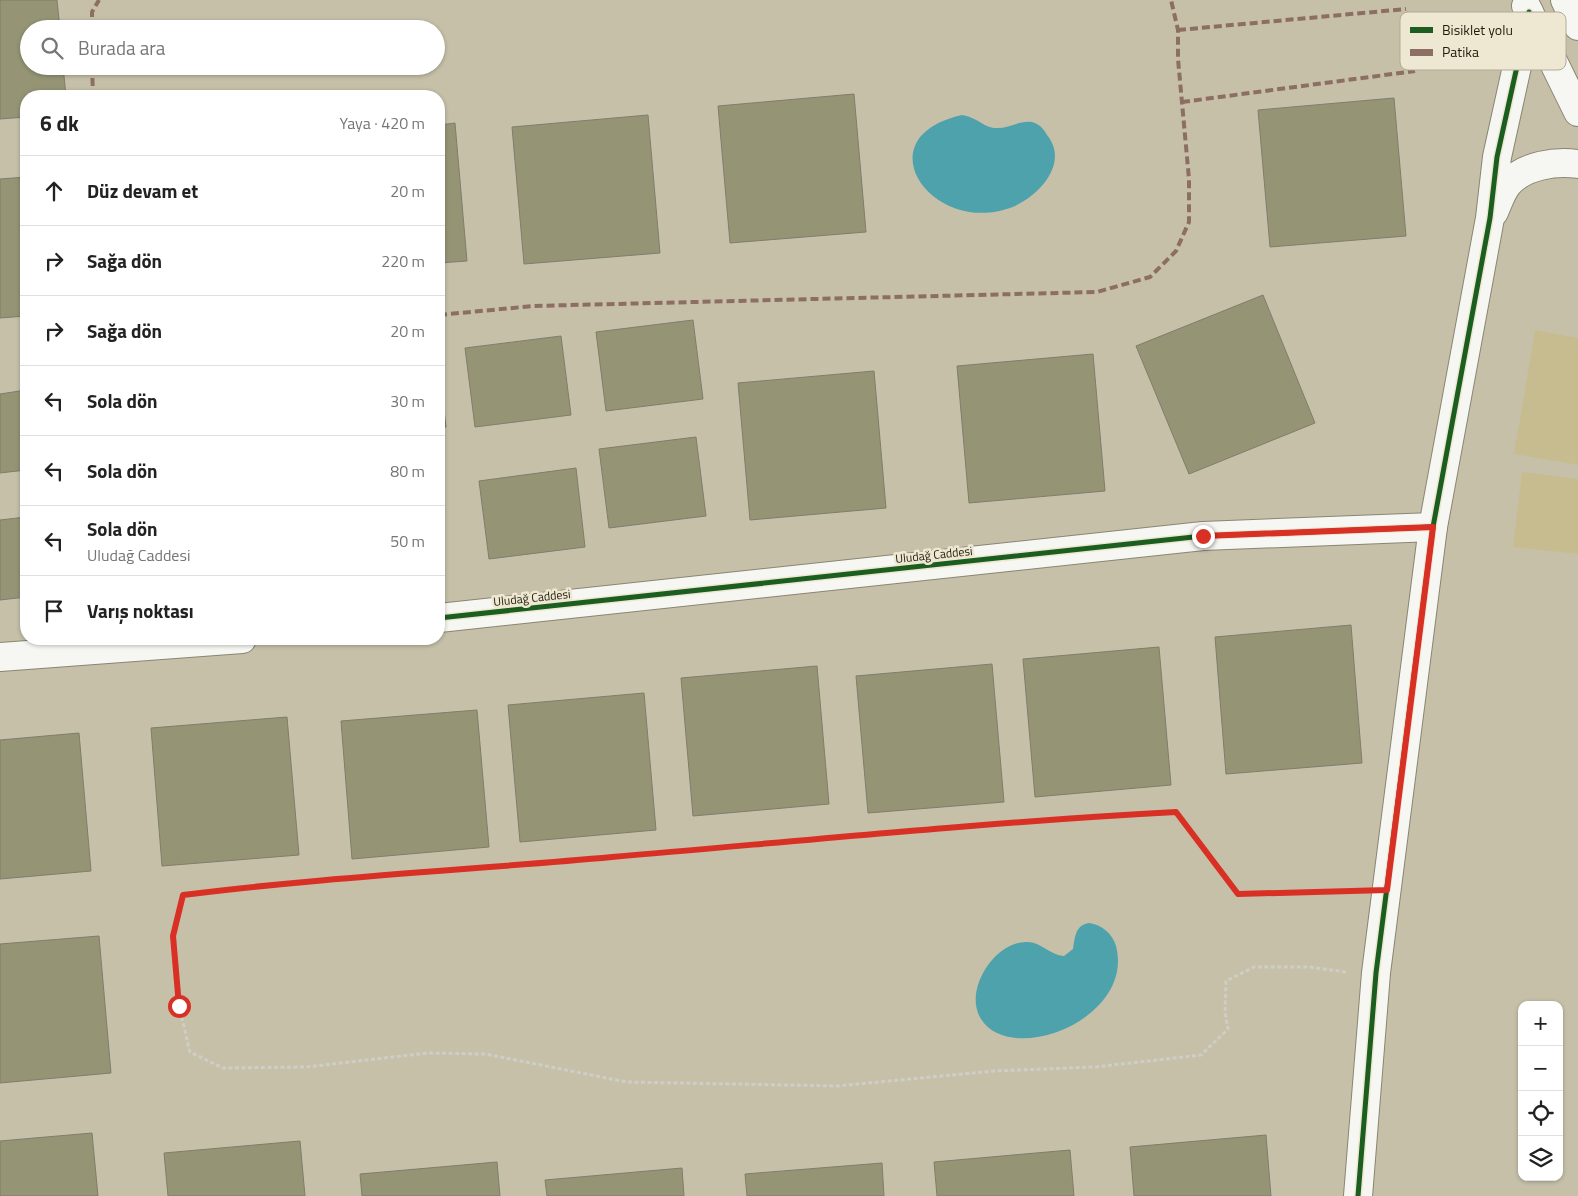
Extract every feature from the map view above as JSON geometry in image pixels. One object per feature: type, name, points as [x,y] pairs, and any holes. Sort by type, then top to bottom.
[{"type":"street","points":[[1565,0],[1578,26]]},
{"type":"street","points":[[1358,1196],[1376,973],[1433,527],[1490,218],[1498,148],[1513,70]]},
{"type":"street","points":[[1557,70],[1578,112]]},
{"type":"street","points":[[1490,218],[1508,184],[1525,171],[1555,163],[1578,164]]},
{"type":"street","name":"Uludağ Caddesi","points":[[445,617],[1203,536],[1433,527]]},
{"type":"street","points":[[0,657],[161,645]]},
{"type":"path","points":[[1376,973],[1350,972],[1309,966],[1254,967],[1226,981],[1225,1012],[1228,1029],[1201,1055],[1095,1067],[994,1071],[837,1086],[627,1082],[485,1054],[428,1053],[306,1067],[223,1068],[190,1052],[179,1006],[173,936],[183,895],[259,885],[603,858],[1029,820],[1176,812],[1238,894],[1387,890]]},
{"type":"shaded area","points":[[1535,330],[1578,338],[1578,465],[1514,454]]},
{"type":"shaded area","points":[[1522,472],[1578,479],[1578,554],[1513,547]]},
{"type":"water","points":[[962,115],[992,128],[1001,128],[1022,122],[1032,122],[1040,126],[1053,145],[1055,156],[1049,176],[1034,194],[1015,206],[986,213],[959,209],[936,198],[920,182],[913,163],[916,144],[932,127]]},
{"type":"water","points":[[1089,923],[1102,928],[1112,937],[1116,946],[1117,972],[1107,995],[1090,1014],[1067,1028],[1042,1036],[1017,1038],[996,1033],[981,1019],[976,1008],[979,982],[993,959],[1003,950],[1014,944],[1031,942],[1064,956],[1073,949],[1078,929],[1084,924]]},
{"type":"building","points":[[0,0],[57,0],[59,20],[20,20],[20,75],[64,75],[65,90],[20,90],[20,117],[0,119]]},
{"type":"building","points":[[854,94],[866,232],[730,243],[718,106]]},
{"type":"building","points":[[1394,98],[1406,236],[1270,247],[1258,110]]},
{"type":"building","points":[[648,115],[660,253],[524,264],[512,127]]},
{"type":"building","points":[[455,123],[467,261],[445,263],[445,124]]},
{"type":"building","points":[[20,177],[20,316],[0,318],[0,179]]},
{"type":"building","points":[[1263,295],[1315,423],[1189,474],[1136,346]]},
{"type":"building","points":[[693,320],[703,399],[606,411],[596,332]]},
{"type":"building","points":[[561,336],[571,415],[475,427],[465,348]]},
{"type":"building","points":[[1093,354],[1105,491],[969,503],[957,366]]},
{"type":"building","points":[[874,371],[886,508],[750,520],[738,383]]},
{"type":"building","points":[[20,391],[20,471],[0,473],[0,394]]},
{"type":"building","points":[[696,437],[706,516],[609,528],[599,449]]},
{"type":"building","points":[[576,468],[585,547],[489,559],[479,481]]},
{"type":"building","points":[[20,518],[20,598],[0,600],[0,520]]},
{"type":"building","points":[[1351,625],[1362,763],[1226,774],[1215,637]]},
{"type":"building","points":[[1159,647],[1171,785],[1035,797],[1023,659]]},
{"type":"building","points":[[992,664],[1004,802],[868,813],[856,676]]},
{"type":"building","points":[[817,666],[829,804],[693,816],[681,678]]},
{"type":"building","points":[[644,693],[656,830],[520,842],[508,705]]},
{"type":"building","points":[[477,710],[489,847],[352,859],[341,721]]},
{"type":"building","points":[[287,717],[299,855],[162,866],[151,728]]},
{"type":"building","points":[[79,733],[91,871],[0,879],[0,740]]},
{"type":"building","points":[[99,936],[111,1073],[0,1083],[0,944]]},
{"type":"building","points":[[92,1133],[98,1196],[0,1196],[0,1141]]},
{"type":"building","points":[[1266,1135],[1271,1196],[1134,1196],[1130,1147]]},
{"type":"building","points":[[300,1141],[305,1196],[168,1196],[164,1153]]},
{"type":"building","points":[[1070,1150],[1074,1196],[937,1196],[934,1162]]},
{"type":"building","points":[[497,1162],[500,1196],[362,1196],[360,1174]]},
{"type":"building","points":[[882,1163],[884,1196],[747,1196],[745,1174]]},
{"type":"building","points":[[682,1168],[684,1196],[547,1196],[545,1180]]},
{"type":"marked path","points":[[92,20],[92,12],[99,0]]},
{"type":"marked path","points":[[445,314],[533,306],[1097,292],[1150,277],[1176,251],[1189,222],[1189,179],[1178,59],[1178,30],[1171,0]]},
{"type":"marked path","points":[[1178,30],[1406,9]]},
{"type":"marked path","points":[[1182,102],[1415,71]]},
{"type":"marked path","points":[[92,75],[93,90]]},
{"type":"cycle path","points":[[1358,1196],[1376,973],[1433,527],[1490,218],[1497,157],[1516,70]]},
{"type":"cycle path","points":[[445,617],[1203,536],[1433,527]]},
{"type":"route","points":[[179,1006],[173,936],[183,895],[259,885],[771,844],[1029,820],[1176,812],[1238,894],[1387,890],[1433,527],[1203,536]]}]
